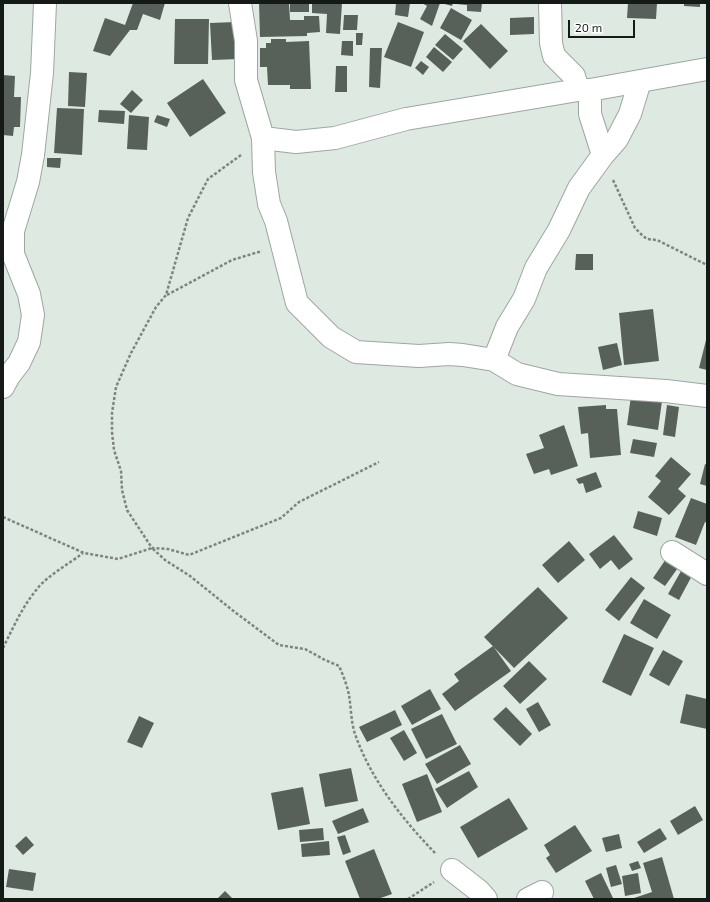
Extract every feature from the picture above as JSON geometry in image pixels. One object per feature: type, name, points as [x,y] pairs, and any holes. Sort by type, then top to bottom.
[{"type":"street","points":[[3,387],[8,376],[19,363],[29,342],[33,315],[29,294],[13,254],[13,231],[28,182],[33,155],[42,73],[45,3]]},
{"type":"street","points":[[240,3],[246,41],[246,80],[263,138],[264,172],[269,204],[276,221],[281,246],[297,303],[330,337],[356,352],[419,356],[449,354],[494,360],[517,374],[558,384],[707,396]]},
{"type":"street","points":[[550,3],[551,43],[554,56],[574,76],[584,90],[603,155]]},
{"type":"street","points":[[263,138],[296,142],[335,138],[406,120],[707,69]]},
{"type":"street","points":[[494,360],[507,327],[524,299],[536,268],[559,230],[579,188],[621,132],[630,114],[640,81]]},
{"type":"street","points":[[672,552],[707,574]]},
{"type":"street","points":[[452,870],[479,891],[486,899]]},
{"type":"path","points":[[166,295],[188,218],[208,179],[263,138]]},
{"type":"path","points":[[603,155],[635,228],[647,239],[657,240],[707,265]]},
{"type":"path","points":[[281,246],[232,260],[166,295],[156,307],[131,353],[116,387],[112,413],[114,450],[121,471],[122,490],[127,510],[152,548],[165,560],[190,576],[279,645],[305,649],[339,666],[349,693],[354,732],[363,754],[397,809],[419,836],[452,870],[408,899]]},
{"type":"path","points":[[3,517],[84,553],[118,559],[152,548],[168,549],[189,555],[281,518],[299,502],[379,462]]},
{"type":"path","points":[[3,648],[22,609],[37,588],[55,573],[84,553]]},
{"type":"building","points":[[133,3],[165,3],[160,20],[143,14],[137,30],[130,30],[110,56],[93,51],[105,18],[125,25]]},
{"type":"building","points":[[259,3],[289,3],[290,20],[304,20],[304,16],[319,16],[320,32],[307,33],[307,36],[260,37]]},
{"type":"building","points":[[290,3],[309,3],[309,12],[290,12]]},
{"type":"building","points":[[312,3],[342,3],[340,34],[326,33],[327,14],[312,13]]},
{"type":"building","points":[[396,3],[410,3],[408,17],[395,15]]},
{"type":"building","points":[[422,3],[440,3],[432,26],[420,19],[427,6]]},
{"type":"building","points":[[441,3],[453,3],[452,6]]},
{"type":"building","points":[[456,3],[482,3],[481,12],[467,11],[467,5]]},
{"type":"building","points":[[628,3],[657,3],[656,19],[627,18]]},
{"type":"building","points":[[684,3],[700,3],[700,7],[684,6]]},
{"type":"building","points":[[451,8],[472,20],[461,40],[440,28]]},
{"type":"building","points":[[344,15],[358,15],[357,30],[343,30]]},
{"type":"building","points":[[534,17],[534,34],[510,35],[510,18]]},
{"type":"building","points":[[175,19],[209,19],[208,64],[174,64]]},
{"type":"building","points":[[236,22],[239,59],[212,60],[210,23]]},
{"type":"building","points":[[398,22],[424,32],[411,67],[384,57]]},
{"type":"building","points":[[481,24],[508,51],[490,69],[463,41]]},
{"type":"building","points":[[356,33],[363,33],[362,45],[356,45]]},
{"type":"building","points":[[445,34],[463,49],[453,60],[435,45]]},
{"type":"building","points":[[271,39],[286,39],[286,42],[309,41],[311,89],[290,89],[290,85],[268,85],[267,67],[260,67],[260,48],[266,48],[266,43],[271,43]]},
{"type":"building","points":[[342,41],[353,41],[353,56],[341,55]]},
{"type":"building","points":[[434,47],[452,62],[443,72],[426,57]]},
{"type":"building","points":[[370,48],[382,48],[380,88],[369,87]]},
{"type":"building","points":[[421,61],[429,67],[423,75],[415,68]]},
{"type":"building","points":[[336,66],[347,66],[347,92],[335,92]]},
{"type":"building","points":[[69,72],[87,73],[85,107],[68,106]]},
{"type":"building","points":[[3,75],[15,76],[14,97],[21,97],[20,127],[14,127],[13,136],[3,135]]},
{"type":"building","points":[[203,79],[226,113],[190,137],[167,103]]},
{"type":"building","points":[[132,90],[143,100],[131,113],[120,104]]},
{"type":"building","points":[[57,108],[84,109],[82,155],[54,153]]},
{"type":"building","points":[[99,110],[125,111],[124,124],[98,122]]},
{"type":"building","points":[[129,115],[149,117],[147,150],[127,149]]},
{"type":"building","points":[[157,115],[170,119],[167,127],[154,122]]},
{"type":"building","points":[[47,158],[61,158],[60,168],[47,167]]},
{"type":"building","points":[[576,254],[593,254],[593,270],[575,270]]},
{"type":"building","points":[[653,309],[659,361],[624,365],[619,313]]},
{"type":"building","points":[[707,340],[707,370],[699,368]]},
{"type":"building","points":[[617,343],[622,365],[603,370],[598,347]]},
{"type":"building","points":[[631,396],[662,401],[658,430],[627,425]]},
{"type":"building","points":[[606,405],[606,409],[617,409],[621,455],[590,458],[588,433],[581,434],[578,407]]},
{"type":"building","points":[[667,405],[679,407],[675,437],[663,435]]},
{"type":"building","points":[[564,425],[578,466],[551,475],[549,469],[534,474],[526,454],[544,448],[539,435]]},
{"type":"building","points":[[633,439],[657,443],[654,457],[630,453]]},
{"type":"building","points":[[671,457],[691,474],[678,489],[686,496],[669,515],[648,497],[661,481],[655,476]]},
{"type":"building","points":[[705,464],[707,465],[707,486],[700,484]]},
{"type":"building","points":[[596,472],[602,487],[586,493],[583,483],[579,484],[576,479]]},
{"type":"building","points":[[691,498],[707,504],[707,523],[705,522],[696,545],[675,537]]},
{"type":"building","points":[[638,511],[662,518],[657,536],[633,528]]},
{"type":"building","points":[[614,535],[633,559],[619,570],[611,560],[600,569],[589,554]]},
{"type":"building","points":[[569,541],[585,560],[558,583],[542,565]]},
{"type":"building","points":[[668,556],[680,565],[665,586],[653,578]]},
{"type":"building","points":[[685,564],[695,570],[679,600],[668,594]]},
{"type":"building","points":[[631,577],[645,588],[619,621],[605,610]]},
{"type":"building","points":[[538,587],[568,618],[514,668],[484,637]]},
{"type":"building","points":[[644,599],[671,615],[657,639],[630,623]]},
{"type":"building","points":[[624,634],[654,648],[631,696],[602,682]]},
{"type":"building","points":[[493,646],[511,671],[455,711],[442,694],[459,681],[454,674]]},
{"type":"building","points":[[663,650],[683,661],[669,686],[649,675]]},
{"type":"building","points":[[529,661],[547,679],[520,704],[503,686]]},
{"type":"building","points":[[430,689],[441,709],[412,725],[401,706]]},
{"type":"building","points":[[686,694],[707,699],[707,729],[680,723]]},
{"type":"building","points":[[538,702],[551,725],[539,732],[526,709]]},
{"type":"building","points":[[506,707],[532,734],[520,746],[493,719]]},
{"type":"building","points":[[395,710],[402,725],[367,742],[359,727]]},
{"type":"building","points":[[442,714],[457,744],[426,759],[411,729]]},
{"type":"building","points":[[139,716],[154,723],[142,748],[127,742]]},
{"type":"building","points":[[404,730],[417,753],[404,761],[390,738]]},
{"type":"building","points":[[460,745],[471,764],[437,784],[425,764]]},
{"type":"building","points":[[351,768],[358,801],[325,807],[319,774]]},
{"type":"building","points":[[469,771],[478,787],[447,808],[435,789]]},
{"type":"building","points":[[427,774],[442,812],[417,822],[402,784]]},
{"type":"building","points":[[303,787],[310,824],[278,830],[271,793]]},
{"type":"building","points":[[509,798],[528,829],[478,858],[460,827]]},
{"type":"building","points":[[695,806],[703,820],[678,835],[670,821]]},
{"type":"building","points":[[363,808],[369,822],[338,834],[332,821]]},
{"type":"building","points":[[575,825],[592,851],[556,873],[546,858],[550,855],[544,845]]},
{"type":"building","points":[[323,828],[324,840],[300,842],[299,830]]},
{"type":"building","points":[[660,828],[667,839],[644,853],[637,842]]},
{"type":"building","points":[[619,834],[622,848],[606,852],[602,838]]},
{"type":"building","points":[[345,835],[351,852],[343,855],[337,837]]},
{"type":"building","points":[[26,836],[34,845],[23,855],[15,846]]},
{"type":"building","points":[[329,841],[330,855],[302,857],[301,844]]},
{"type":"building","points":[[374,849],[392,894],[378,899],[360,899],[345,861]]},
{"type":"building","points":[[662,857],[674,899],[631,899],[652,892],[643,863]]},
{"type":"building","points":[[638,861],[641,868],[632,871],[629,864]]},
{"type":"building","points":[[616,865],[622,884],[611,887],[606,868]]},
{"type":"building","points":[[9,869],[36,873],[33,891],[6,887]]},
{"type":"building","points":[[601,873],[613,898],[594,899],[585,881]]},
{"type":"building","points":[[638,873],[641,893],[625,896],[622,876]]},
{"type":"building","points":[[225,891],[233,899],[217,899]]}]
